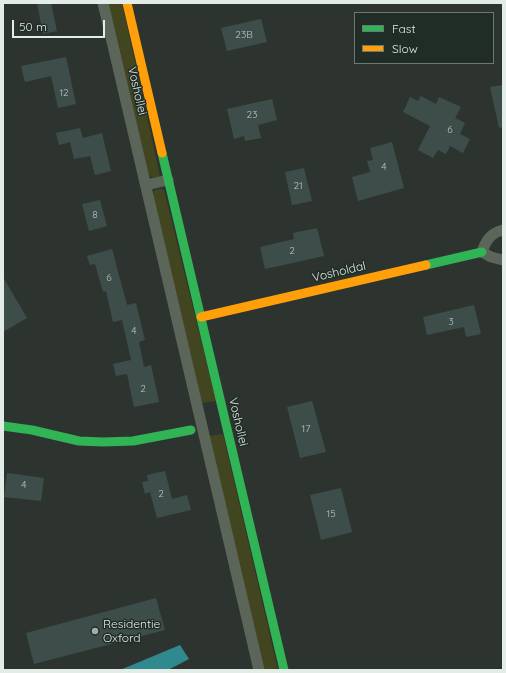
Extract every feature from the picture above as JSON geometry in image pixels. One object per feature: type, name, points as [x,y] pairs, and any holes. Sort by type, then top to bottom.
[{"type":"street","name":"Voshollei","points":[[103,3],[259,670]]},
{"type":"street","name":"Voshollei","points":[[127,3],[284,670]]},
{"type":"street","points":[[146,185],[168,180]]},
{"type":"street","points":[[503,230],[495,232],[490,237],[482,252],[491,257],[503,260]]},
{"type":"street","name":"Vosholdal","points":[[201,316],[482,252]]},
{"type":"street","points":[[3,426],[32,430],[79,441],[103,442],[133,440],[191,430]]},
{"type":"green space","points":[[108,3],[122,3],[160,176],[158,177],[148,175]]},
{"type":"green space","points":[[155,190],[164,190],[216,401],[202,403],[153,194]]},
{"type":"green space","points":[[223,434],[278,670],[264,670],[209,436]]},
{"type":"water","points":[[180,645],[189,659],[168,670],[120,670]]},
{"type":"building","points":[[37,3],[51,3],[57,31],[43,34]]},
{"type":"building","points":[[261,19],[267,42],[227,51],[221,28]]},
{"type":"building","points":[[66,57],[76,104],[58,108],[51,76],[25,82],[21,66]]},
{"type":"building","points":[[503,85],[503,127],[499,128],[490,87]]},
{"type":"building","points":[[421,96],[436,104],[439,97],[461,107],[455,118],[465,123],[460,134],[470,139],[463,153],[450,146],[446,154],[438,150],[433,158],[418,150],[430,126],[403,112],[410,97],[418,101]]},
{"type":"building","points":[[272,99],[277,120],[258,125],[261,138],[245,141],[244,136],[234,139],[227,109]]},
{"type":"building","points":[[80,128],[83,138],[102,133],[111,171],[95,175],[90,156],[74,159],[70,142],[59,145],[56,133]]},
{"type":"building","points":[[392,142],[404,188],[358,201],[352,177],[370,172],[367,161],[373,160],[370,148]]},
{"type":"building","points":[[304,168],[312,201],[292,205],[285,172]]},
{"type":"building","points":[[100,200],[107,226],[89,231],[82,204]]},
{"type":"building","points":[[317,228],[324,256],[265,269],[260,247],[294,239],[293,233]]},
{"type":"building","points":[[112,249],[127,305],[136,303],[145,340],[139,342],[144,367],[151,365],[159,402],[134,407],[127,374],[116,376],[113,364],[131,360],[122,320],[113,322],[106,291],[103,292],[95,264],[90,265],[87,256]]},
{"type":"building","points":[[3,277],[27,318],[3,332]]},
{"type":"building","points":[[474,305],[481,334],[466,337],[464,327],[427,335],[423,317]]},
{"type":"building","points":[[312,401],[326,452],[300,458],[287,407]]},
{"type":"building","points":[[165,471],[172,499],[187,495],[191,510],[157,518],[150,492],[145,494],[142,482],[148,481],[147,475]]},
{"type":"building","points":[[7,473],[44,478],[41,501],[4,497]]},
{"type":"building","points":[[341,488],[352,532],[321,540],[310,495]]},
{"type":"building","name":"Residentie Oxford","points":[[156,598],[165,630],[34,664],[26,633]]},
{"type":"traffic: fast","points":[[162,153],[284,670]]},
{"type":"traffic: fast","points":[[426,265],[482,252]]},
{"type":"traffic: fast","points":[[3,426],[32,430],[79,441],[103,442],[133,441],[191,430]]},
{"type":"traffic: slow","points":[[127,3],[162,153]]},
{"type":"traffic: slow","points":[[201,317],[426,265]]},
{"type":"place","name":"Residentie Oxford","points":[[95,631]]}]
